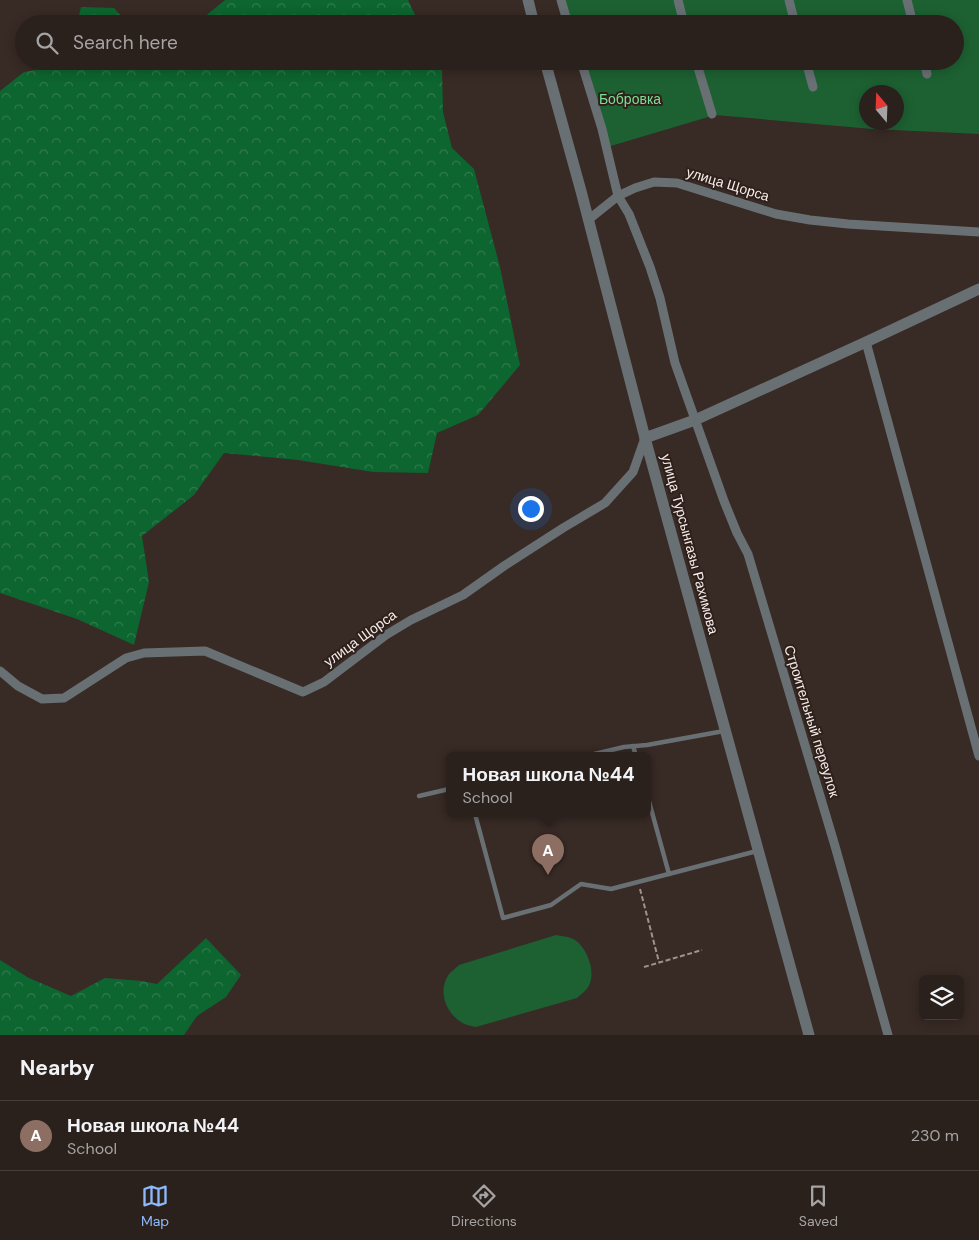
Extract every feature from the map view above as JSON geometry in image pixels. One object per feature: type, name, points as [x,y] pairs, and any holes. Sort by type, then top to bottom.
[{"type":"street","points":[[528,0],[532,15]]},
{"type":"street","points":[[561,0],[565,15]]},
{"type":"street","points":[[678,0],[682,15]]},
{"type":"street","points":[[789,0],[793,15]]},
{"type":"street","points":[[907,0],[911,15]]},
{"type":"street","name":"улица Турсынгазы Рахимова","points":[[547,70],[645,438],[809,1035]]},
{"type":"street","points":[[584,70],[602,129],[618,196],[629,214],[650,267],[660,298],[675,362],[696,420]]},
{"type":"street","points":[[699,70],[712,114]]},
{"type":"street","points":[[808,70],[813,87]]},
{"type":"street","points":[[926,70],[927,74]]},
{"type":"street","name":"улица Щорса","points":[[588,220],[618,196],[654,182],[677,183],[776,214],[810,220],[979,232]]},
{"type":"street","points":[[645,438],[696,420],[979,289]]},
{"type":"street","points":[[866,342],[979,756]]},
{"type":"street","name":"Строительный переулок","points":[[696,420],[724,501],[748,554],[835,846],[888,1035]]},
{"type":"street","name":"улица Щорса","points":[[0,671],[18,686],[42,699],[64,698],[126,658],[144,653],[205,651],[303,692],[324,682],[386,634],[463,595],[504,566],[605,503],[633,472],[645,438]]},
{"type":"lane","points":[[603,752],[726,731]]},
{"type":"lane","points":[[633,746],[635,752]]},
{"type":"lane","points":[[419,796],[446,790]]},
{"type":"lane","points":[[651,809],[669,874]]},
{"type":"lane","points":[[475,817],[503,918],[551,905],[581,884],[611,888],[758,850]]},
{"type":"path","points":[[638,882],[659,962]]},
{"type":"path","points":[[644,967],[702,950]]},
{"type":"green space","points":[[225,0],[408,0],[415,15],[207,15]]},
{"type":"green space","name":"Бобровка","points":[[559,0],[979,0],[979,134],[893,130],[904,130],[904,85],[859,85],[859,128],[715,115],[604,148],[580,70],[964,70],[964,15],[563,15]]},
{"type":"green space","points":[[81,7],[114,8],[120,15],[79,15]]},
{"type":"green space","points":[[36,70],[442,70],[443,112],[452,148],[474,169],[500,267],[520,365],[478,415],[437,433],[428,473],[373,472],[298,460],[224,453],[194,495],[142,536],[149,582],[134,645],[77,619],[0,593],[0,91],[24,72]]},
{"type":"green space","points":[[556,935],[575,940],[583,948],[591,966],[590,983],[586,990],[577,998],[476,1027],[455,1018],[447,1006],[444,986],[450,973],[459,965]]},
{"type":"green space","points":[[206,938],[241,975],[226,997],[197,1016],[184,1035],[0,1035],[0,960],[29,978],[71,996],[105,978],[157,984]]},
{"type":"place","name":"Новая школа №44","points":[[548,875]]}]
